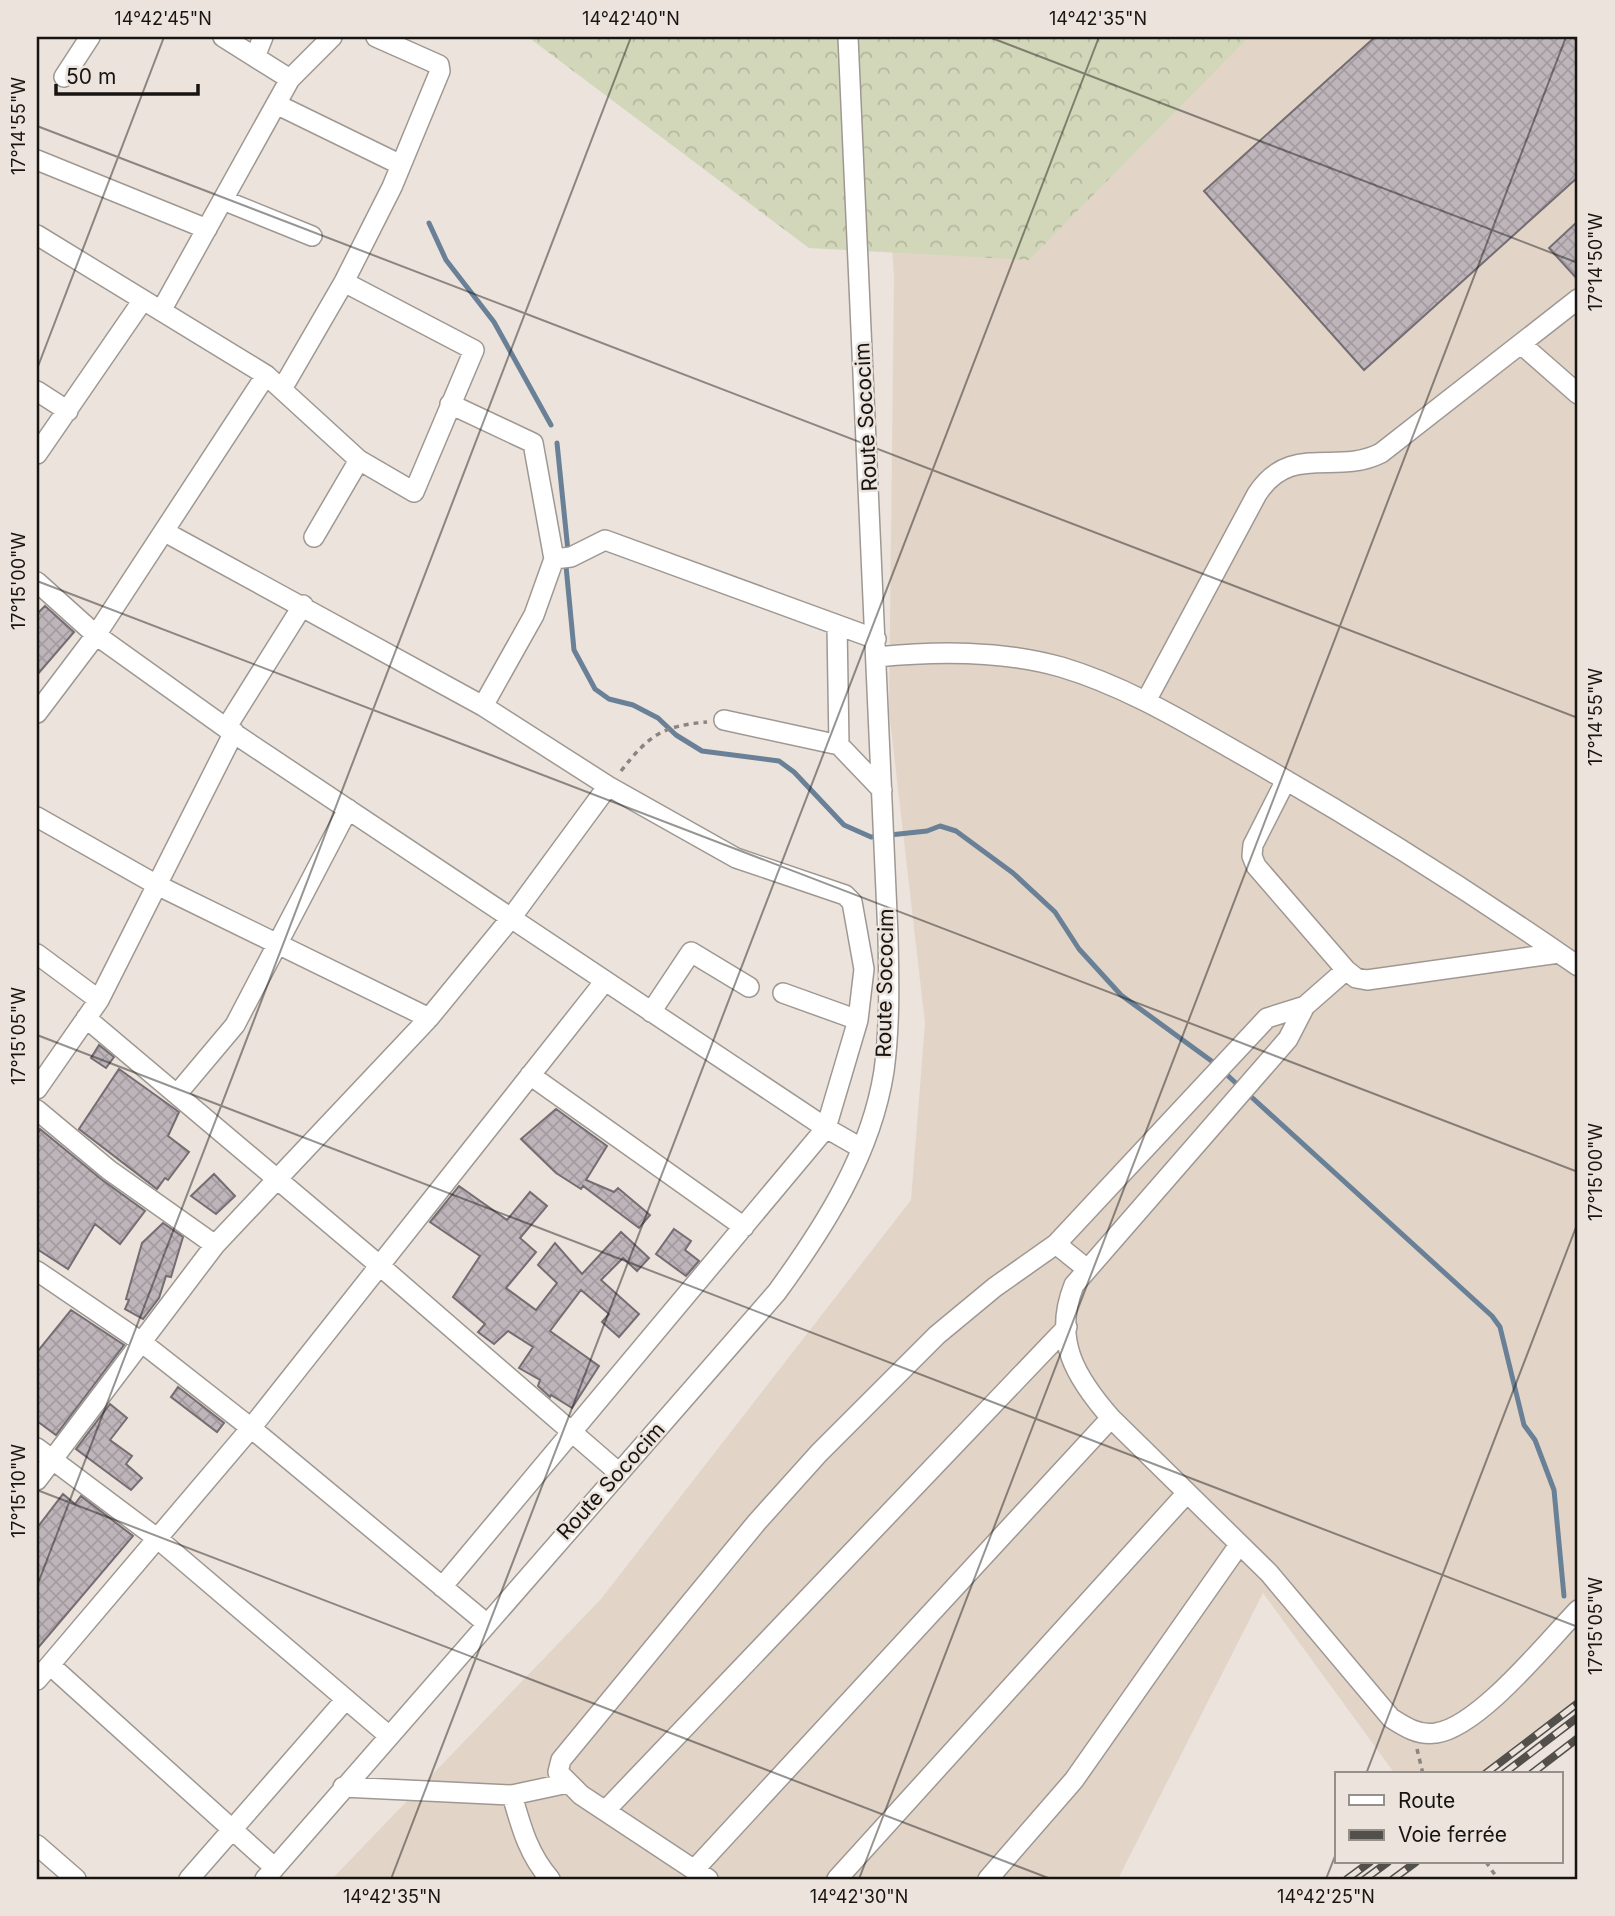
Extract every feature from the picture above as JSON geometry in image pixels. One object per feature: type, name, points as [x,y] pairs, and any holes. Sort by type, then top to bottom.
[{"type":"street","points":[[64,77],[90,37]]},
{"type":"street","points":[[223,37],[290,79]]},
{"type":"street","points":[[255,57],[263,37]]},
{"type":"street","points":[[161,311],[290,79],[332,37]]},
{"type":"street","points":[[282,389],[344,282],[401,165],[440,68],[376,37]]},
{"type":"street","name":"Route Sococim","points":[[270,1873],[387,1735],[744,1333],[777,1292],[828,1220],[861,1148],[878,1099],[886,1047],[889,998],[885,849],[848,37]]},
{"type":"street","points":[[276,104],[401,165]]},
{"type":"street","points":[[37,160],[207,229]]},
{"type":"street","points":[[223,200],[312,236]]},
{"type":"street","points":[[37,234],[266,375],[359,460],[414,492],[474,350],[344,282]]},
{"type":"street","points":[[1146,701],[1257,494],[1275,472],[1286,466],[1365,459],[1381,453],[1578,299]]},
{"type":"street","points":[[37,454],[143,300]]},
{"type":"street","points":[[1521,344],[1578,394]]},
{"type":"street","points":[[37,713],[96,635],[266,375]]},
{"type":"street","points":[[37,391],[68,411]]},
{"type":"street","points":[[450,404],[534,443],[554,559],[534,615],[483,706]]},
{"type":"street","points":[[314,537],[359,460]]},
{"type":"street","points":[[165,532],[303,605],[483,706],[608,786],[736,858],[849,898],[864,969],[858,1020],[826,1128],[442,1587]]},
{"type":"street","points":[[554,559],[571,557],[605,540],[837,625],[876,648],[1013,657],[1069,670],[1146,701],[1286,780],[1578,966]]},
{"type":"street","points":[[37,582],[96,635],[230,730],[826,1128],[861,1148]]},
{"type":"street","points":[[37,1089],[99,1000],[230,730],[303,605]]},
{"type":"street","points":[[837,625],[838,745]]},
{"type":"street","points":[[724,720],[838,745],[882,790]]},
{"type":"street","points":[[1286,780],[1253,845],[1255,866],[1356,978],[1367,980],[1559,953]]},
{"type":"street","points":[[37,1480],[215,1245],[429,1018],[511,918],[608,786]]},
{"type":"street","points":[[177,1094],[234,1025],[279,945],[348,809]]},
{"type":"street","points":[[37,817],[157,885],[429,1018]]},
{"type":"street","points":[[652,1012],[691,951],[748,987]]},
{"type":"street","points":[[37,954],[99,1000]]},
{"type":"street","points":[[1346,970],[1305,1006],[1288,1040],[1074,1285],[1068,1300],[1067,1327],[1075,1373],[1111,1418],[1269,1573],[1391,1718],[1412,1731],[1434,1734],[1456,1728],[1479,1712],[1578,1610]]},
{"type":"street","points":[[270,1873],[233,1829],[43,1672],[251,1427],[605,981]]},
{"type":"street","points":[[783,993],[858,1020]]},
{"type":"street","points":[[1111,1418],[701,1875],[605,1811],[568,1783],[557,1770],[561,1760],[757,1522],[819,1453],[937,1335],[995,1287],[1056,1244],[1267,1018],[1305,1006]]},
{"type":"street","points":[[86,1018],[379,1265],[618,1472]]},
{"type":"street","points":[[530,1075],[744,1227]]},
{"type":"street","points":[[37,1110],[109,1170],[215,1245]]},
{"type":"street","points":[[1168,1126],[1193,1148]]},
{"type":"street","points":[[1056,1244],[1087,1269]]},
{"type":"street","points":[[37,1271],[140,1341],[251,1427],[486,1623]]},
{"type":"street","points":[[605,1811],[1067,1327]]},
{"type":"street","points":[[37,1448],[158,1538],[387,1735]]},
{"type":"street","points":[[837,1879],[1186,1494]]},
{"type":"street","points":[[988,1879],[1074,1780],[1239,1545]]},
{"type":"street","points":[[189,1879],[346,1699]]},
{"type":"street","points":[[343,1787],[512,1795],[568,1783]]},
{"type":"street","points":[[512,1795],[523,1835],[536,1863],[550,1879]]},
{"type":"street","points":[[37,1845],[76,1879]]},
{"type":"path","points":[[608,786],[639,750],[668,728],[724,720]]},
{"type":"path","points":[[1487,1864],[1498,1879]]},
{"type":"shaded area","points":[[878,37],[1578,37],[1578,1699],[1490,1772],[1394,1772],[1263,1593],[1118,1879],[332,1879],[601,1599],[911,1200],[925,1023],[889,711],[894,277]]},
{"type":"green space","points":[[528,37],[1249,37],[1029,260],[809,248]]},
{"type":"building","points":[[1375,37],[1573,37],[1578,43],[1578,177],[1364,370],[1204,191]]},
{"type":"building","points":[[1578,221],[1578,280],[1549,248]]},
{"type":"building","points":[[45,606],[74,632],[37,675],[37,614]]},
{"type":"building","points":[[99,1045],[114,1057],[106,1068],[91,1058]]},
{"type":"building","points":[[119,1069],[179,1112],[168,1136],[189,1152],[168,1180],[165,1178],[157,1189],[79,1129]]},
{"type":"building","points":[[556,1109],[607,1146],[586,1180],[614,1192],[618,1188],[650,1215],[639,1228],[583,1186],[581,1189],[556,1173],[521,1139]]},
{"type":"building","points":[[40,1129],[145,1211],[120,1244],[95,1224],[68,1269],[37,1249],[37,1135]]},
{"type":"building","points":[[214,1174],[235,1196],[216,1214],[191,1196]]},
{"type":"building","points":[[459,1186],[507,1220],[530,1192],[547,1206],[520,1238],[536,1252],[506,1288],[536,1310],[557,1283],[538,1265],[555,1243],[582,1274],[621,1232],[649,1258],[637,1271],[623,1258],[601,1280],[639,1314],[619,1337],[602,1322],[609,1314],[581,1290],[550,1331],[599,1366],[572,1408],[551,1395],[550,1397],[538,1386],[540,1380],[519,1368],[533,1347],[508,1331],[494,1344],[478,1332],[485,1324],[453,1297],[480,1256],[430,1222]]},
{"type":"building","points":[[163,1223],[183,1237],[171,1277],[166,1276],[159,1298],[143,1319],[125,1309],[129,1300],[126,1299],[142,1243]]},
{"type":"building","points":[[674,1229],[691,1241],[685,1250],[699,1261],[686,1276],[656,1254]]},
{"type":"building","points":[[71,1310],[124,1345],[56,1435],[37,1421],[37,1352]]},
{"type":"building","points":[[178,1387],[224,1423],[217,1432],[171,1397]]},
{"type":"building","points":[[110,1404],[127,1418],[110,1440],[132,1456],[126,1464],[142,1478],[131,1490],[76,1449]]},
{"type":"building","points":[[63,1494],[75,1504],[81,1496],[133,1536],[37,1649],[37,1528]]},
{"type":"waterway","points":[[429,223],[446,260],[494,322],[551,425]]},
{"type":"waterway","points":[[557,443],[568,551]]},
{"type":"waterway","points":[[566,566],[574,650],[595,689],[609,699],[633,705],[658,718],[676,735],[702,751],[779,761],[794,772],[844,825],[871,837],[927,831],[940,826],[956,831],[1013,873],[1055,912],[1079,949],[1121,995],[1217,1065]]},
{"type":"waterway","points":[[1224,1072],[1240,1087]]},
{"type":"waterway","points":[[1247,1093],[1492,1316],[1500,1327],[1524,1425],[1535,1440],[1554,1490],[1564,1596]]},
{"type":"railway","points":[[1488,1772],[1578,1703]]},
{"type":"railway","points":[[1506,1772],[1578,1717]]},
{"type":"railway","points":[[1534,1772],[1578,1738]]},
{"type":"railway","points":[[1347,1879],[1367,1864]]},
{"type":"railway","points":[[1365,1879],[1385,1864]]},
{"type":"railway","points":[[1393,1879],[1413,1864]]}]
